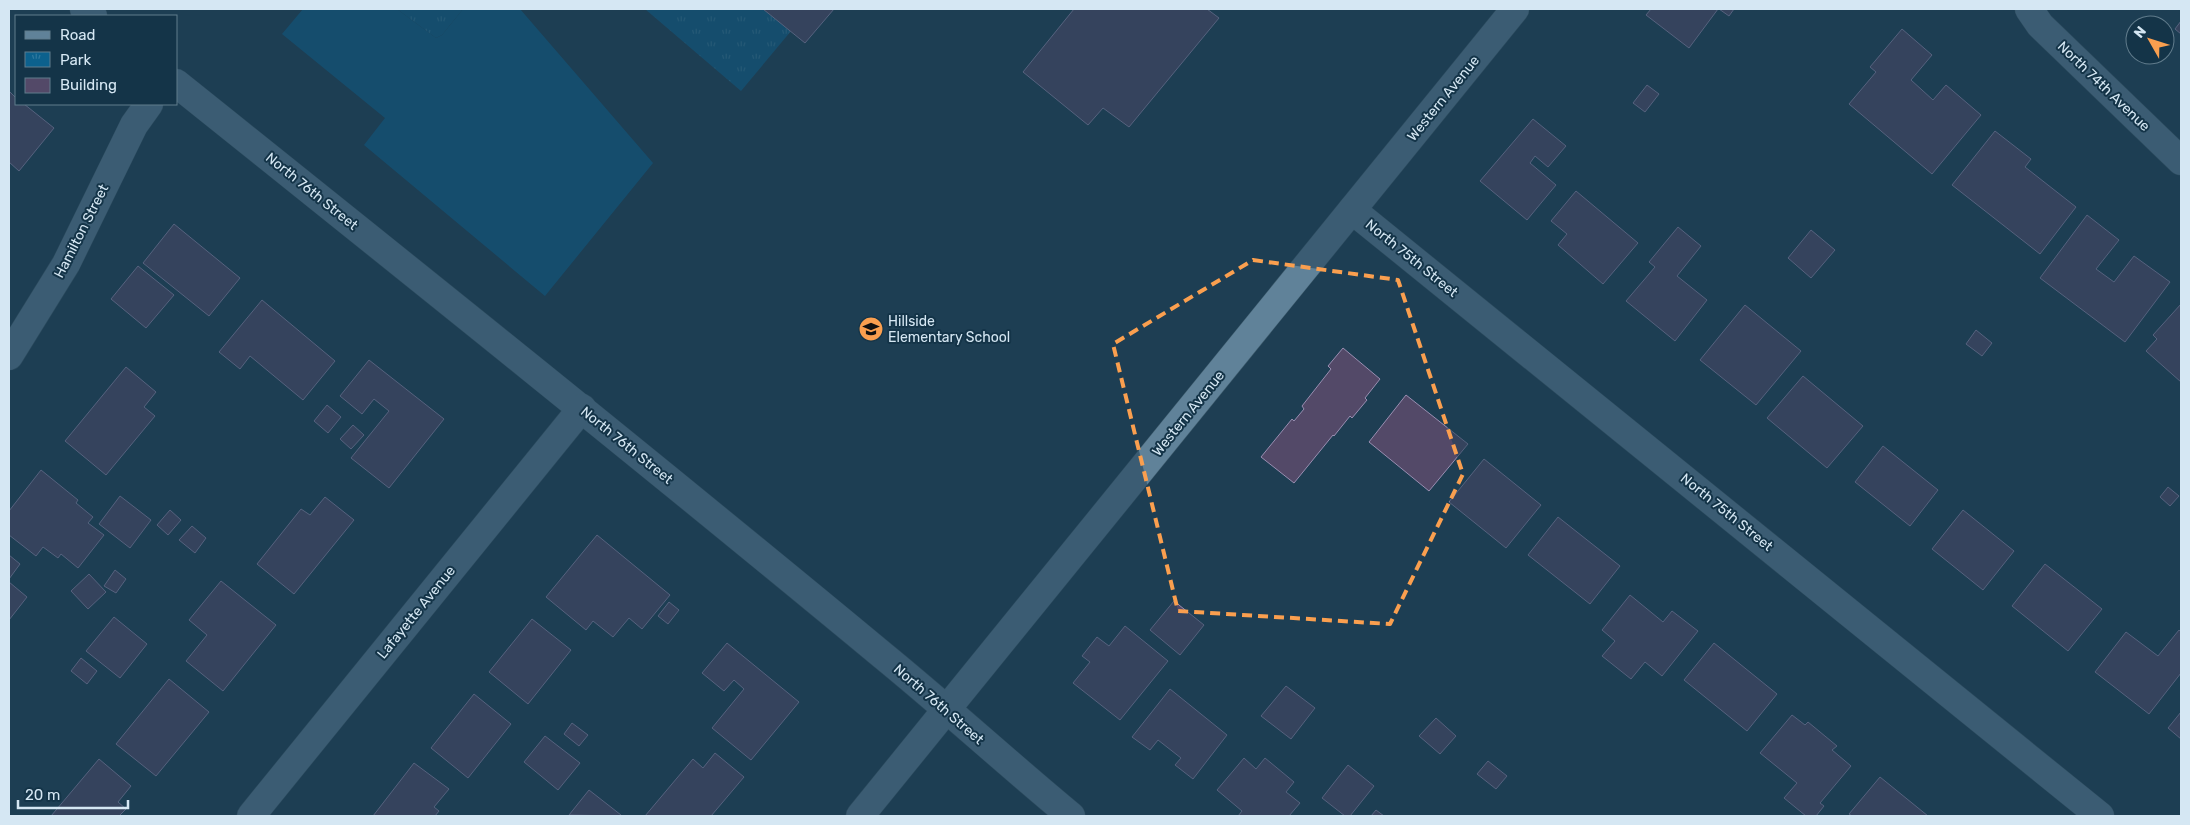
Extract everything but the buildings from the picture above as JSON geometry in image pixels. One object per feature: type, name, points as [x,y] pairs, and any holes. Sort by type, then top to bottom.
[{"type":"street","name":"Western Avenue","points":[[860,816],[1515,9]]},
{"type":"street","name":"North 74th Avenue","points":[[2028,9],[2040,25],[2181,161]]},
{"type":"street","name":"North 76th Street","points":[[178,84],[582,408],[947,709],[1002,760],[1071,816]]},
{"type":"street","name":"Hamilton Street","points":[[9,356],[66,264],[134,124],[148,105]]},
{"type":"street","name":"North 75th Street","points":[[1352,210],[2100,816]]},
{"type":"street","name":"Lafayette Avenue","points":[[251,816],[582,408]]},
{"type":"highlighted area","points":[[1253,260],[1398,280],[1463,474],[1390,624],[1178,611],[1113,344]]},
{"type":"green space","points":[[303,9],[397,9],[436,38],[442,35],[463,9],[520,9],[653,163],[545,296],[364,145],[385,118],[282,34]]},
{"type":"green space","points":[[397,9],[463,9],[442,35],[436,38]]},
{"type":"green space","points":[[645,9],[763,9],[791,31],[741,91]]},
{"type":"place","name":"Hillside Elementary School","points":[[871,329]]}]
